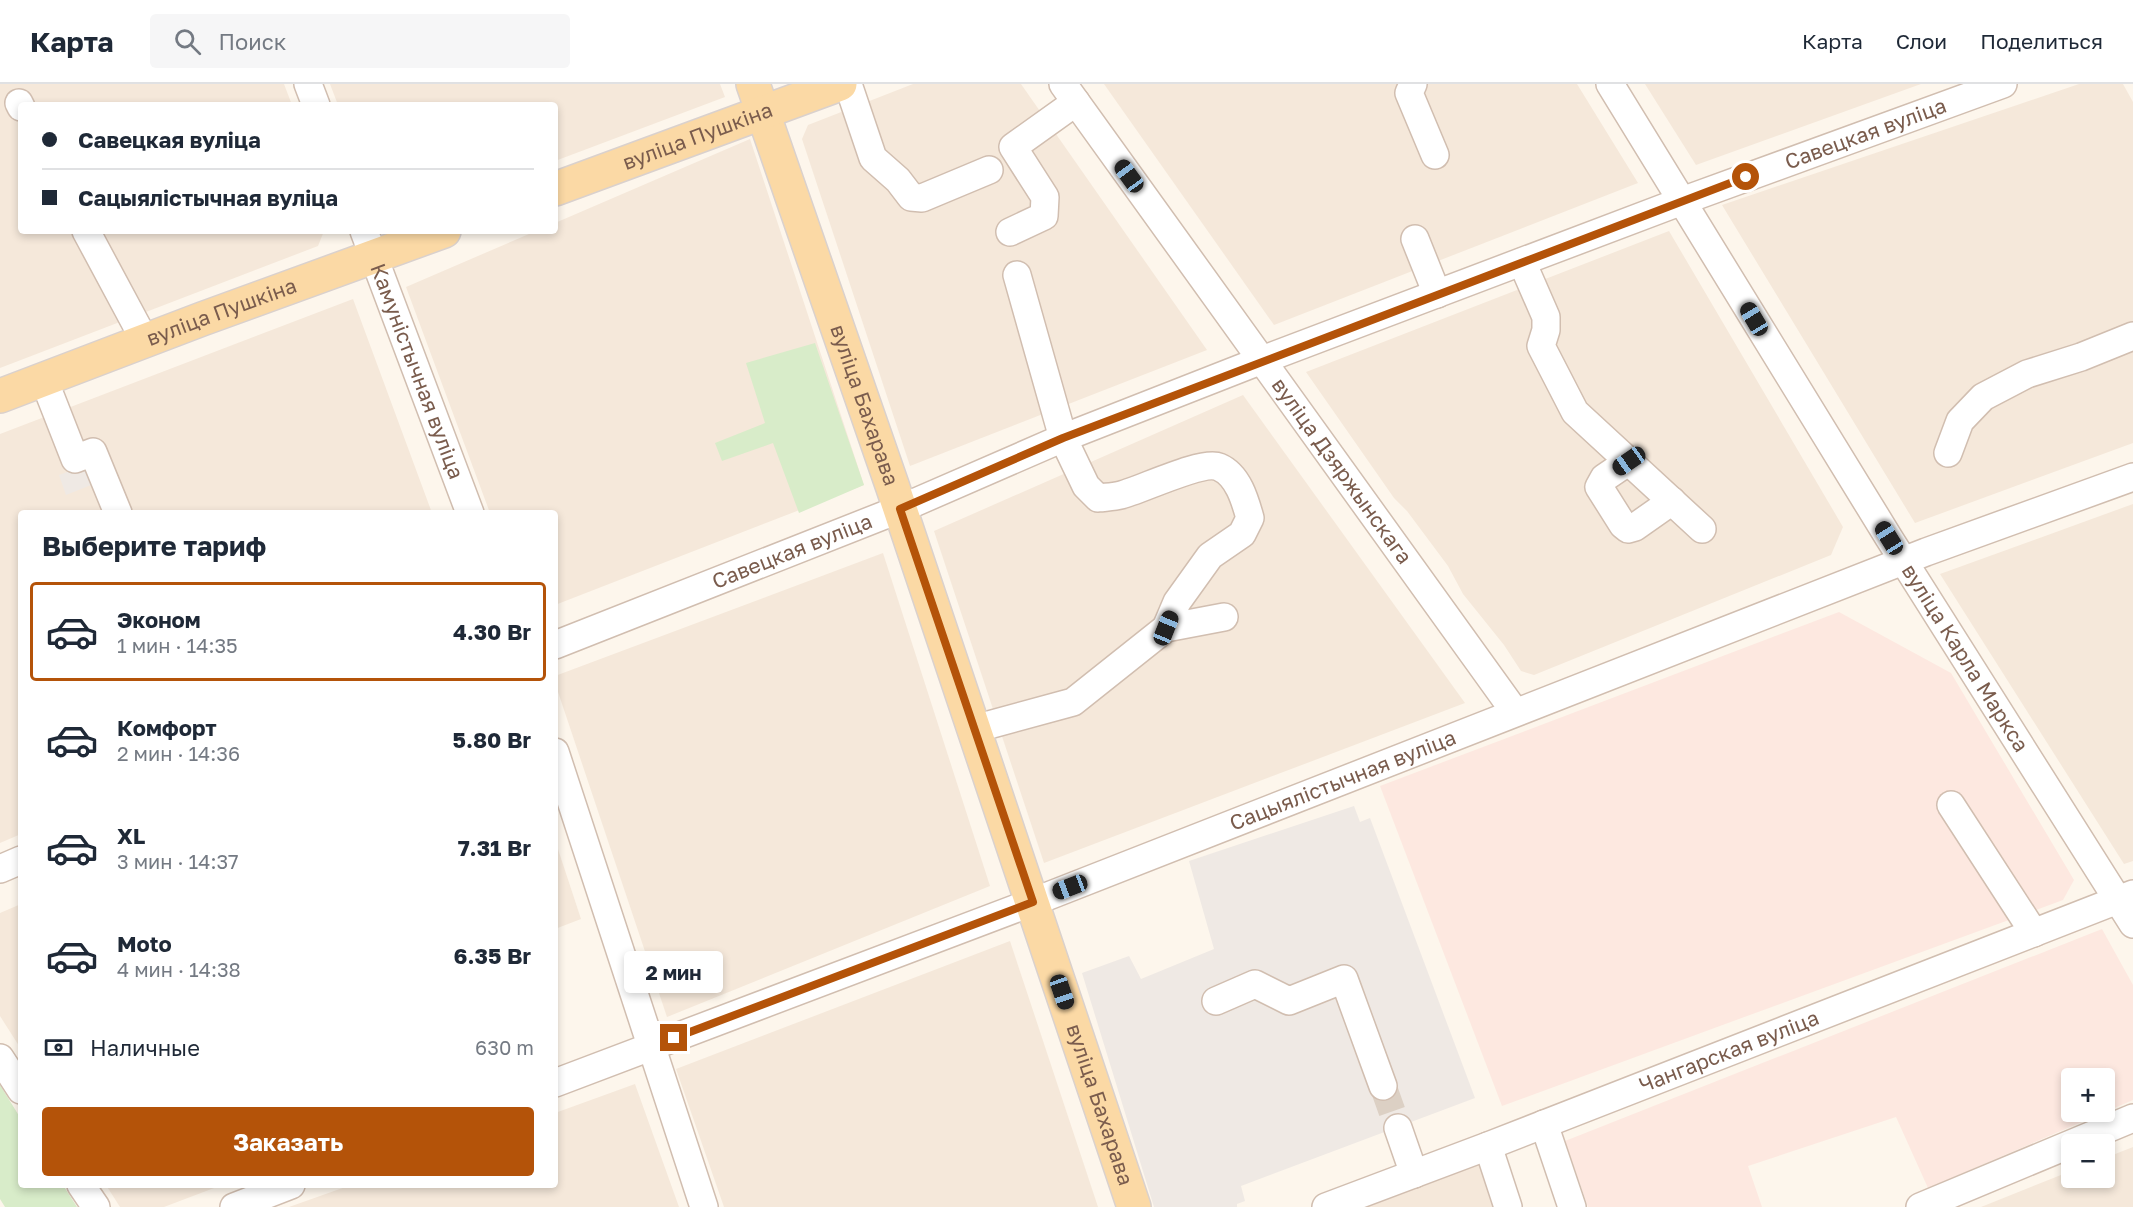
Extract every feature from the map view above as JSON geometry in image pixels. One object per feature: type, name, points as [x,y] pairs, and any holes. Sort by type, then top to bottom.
[{"type":"main road","name":"вуліца Пушкіна","points":[[558,188],[757,98],[840,84]]},
{"type":"main road","name":"вуліца Бахарава","points":[[757,98],[900,509],[1134,1207]]},
{"type":"main road","name":"вуліца Пушкіна","points":[[0,396],[145,341],[369,244],[427,234]]},
{"type":"street","points":[[308,84],[315,102]]},
{"type":"street","points":[[848,84],[873,158],[898,180],[911,197],[922,198],[989,170]]},
{"type":"street","points":[[1413,84],[1409,93],[1435,155]]},
{"type":"street","name":"вуліца Карла Маркса","points":[[1610,84],[1903,561],[1986,691],[2126,897],[2133,924]]},
{"type":"street","name":"Савецкая вуліца","points":[[558,644],[900,509],[1063,438],[1682,201],[1941,94],[2003,84]]},
{"type":"street","points":[[1010,232],[1044,216],[1045,197],[1013,147],[1070,93]]},
{"type":"street","name":"вуліца Дзяржынскага","points":[[1070,93],[1515,712]]},
{"type":"street","points":[[88,234],[145,341]]},
{"type":"street","points":[[1415,239],[1437,294]]},
{"type":"street","name":"Камуністычная вуліца","points":[[369,244],[469,510]]},
{"type":"street","points":[[1522,262],[1546,317],[1546,330],[1541,346],[1575,412],[1702,529]]},
{"type":"street","points":[[1017,274],[1063,438],[1086,486],[1098,498],[1120,495],[1201,467],[1217,466],[1230,474],[1244,498],[1250,518],[1242,534],[1210,556],[1177,602],[1166,628]]},
{"type":"street","points":[[1948,453],[1960,421],[1983,397],[2027,374],[2081,357],[2133,336]]},
{"type":"street","points":[[44,380],[75,459],[93,452],[117,510]]},
{"type":"street","points":[[1629,461],[1604,478],[1599,487],[1623,525],[1628,529],[1635,527],[1672,501]]},
{"type":"street","name":"Сацыялістычная вуліца","points":[[558,1082],[1033,902],[1903,561],[2133,477]]},
{"type":"street","points":[[974,729],[1073,702],[1166,628],[1224,617]]},
{"type":"street","points":[[558,761],[704,1207]]},
{"type":"street","points":[[1951,805],[2034,933]]},
{"type":"street","points":[[0,869],[18,861]]},
{"type":"street","name":"Чангарская вуліца","points":[[1326,1207],[2126,897]]},
{"type":"street","points":[[1215,1001],[1255,984],[1289,1001],[1344,979],[1383,1086]]},
{"type":"street","points":[[0,1058],[18,1085]]},
{"type":"street","points":[[1920,1207],[2133,1118]]},
{"type":"street","points":[[1544,1124],[1572,1207]]},
{"type":"street","points":[[1398,1128],[1414,1174]]},
{"type":"street","points":[[1488,1146],[1508,1207]]},
{"type":"street","points":[[83,1188],[96,1207]]},
{"type":"street","points":[[234,1207],[283,1188]]},
{"type":"shaded area","points":[[0,84],[284,84],[291,102],[18,102],[18,234],[323,234],[318,246],[0,368]]},
{"type":"shaded area","points":[[330,84],[720,84],[725,97],[558,160],[558,102],[337,102]]},
{"type":"shaded area","points":[[913,84],[1021,84],[1207,350],[910,466],[802,139],[808,125]]},
{"type":"shaded area","points":[[1104,84],[1577,84],[1638,183],[1274,325]]},
{"type":"shaded area","points":[[1645,84],[1921,84],[1696,165]]},
{"type":"shaded area","points":[[2079,84],[2123,84],[2133,102],[2133,443],[1915,523],[1722,205]]},
{"type":"shaded area","points":[[750,139],[864,485],[558,604],[558,510],[489,510],[406,287],[529,234],[558,234],[558,222]]},
{"type":"shaded area","points":[[1669,231],[1843,527],[1831,555],[1534,675],[1521,671],[1504,645],[1463,594],[1448,566],[1407,511],[1394,498],[1306,372]]},
{"type":"shaded area","points":[[353,299],[431,510],[18,510],[18,835],[0,843],[0,434]]},
{"type":"shaded area","points":[[1243,395],[1465,703],[1044,863],[934,531]]},
{"type":"shaded area","points":[[84,466],[91,485],[66,495],[59,475]]},
{"type":"shaded area","points":[[2133,504],[2133,861],[2124,864],[1940,574]]},
{"type":"shaded area","points":[[883,553],[990,886],[667,1017],[558,692],[558,675]]},
{"type":"shaded area","points":[[1839,612],[1951,673],[2074,880],[2063,900],[1502,1106],[1380,786]]},
{"type":"shaded area","points":[[1354,806],[1360,822],[1370,818],[1475,1098],[1241,1186],[1245,1201],[1237,1204],[1237,1207],[1154,1207],[1082,973],[1129,956],[1141,979],[1214,949],[1189,861]]},
{"type":"shaded area","points":[[558,849],[581,919],[558,928]]},
{"type":"shaded area","points":[[18,905],[18,1044],[0,1016],[0,913]]},
{"type":"shaded area","points":[[2102,929],[2133,985],[2133,1100],[2115,1108],[2115,1068],[2061,1068],[2061,1122],[2082,1122],[1928,1188],[1896,1117],[1748,1166],[1762,1207],[1588,1207],[1565,1141]]},
{"type":"shaded area","points":[[1010,941],[1098,1207],[724,1207],[676,1069]]},
{"type":"shaded area","points":[[635,1084],[679,1207],[289,1207],[343,1188],[558,1188],[558,1112]]},
{"type":"shaded area","points":[[2133,1147],[2133,1207],[1981,1207],[2061,1175],[2061,1188],[2115,1188],[2115,1154]]},
{"type":"shaded area","points":[[1485,1162],[1499,1207],[1365,1207]]},
{"type":"shaded area","points":[[108,1188],[214,1188],[164,1207],[120,1207]]},
{"type":"green space","points":[[815,343],[864,485],[799,513],[773,443],[722,461],[715,443],[765,423],[746,363]]},
{"type":"green space","points":[[0,1085],[18,1114],[18,1188],[65,1188],[77,1207],[5,1207],[0,1199]]},
{"type":"tunnel","points":[[1383,1086],[1398,1128]]},
{"type":"route","points":[[674,1038],[1033,902],[900,509],[1063,438],[1746,177]]}]
